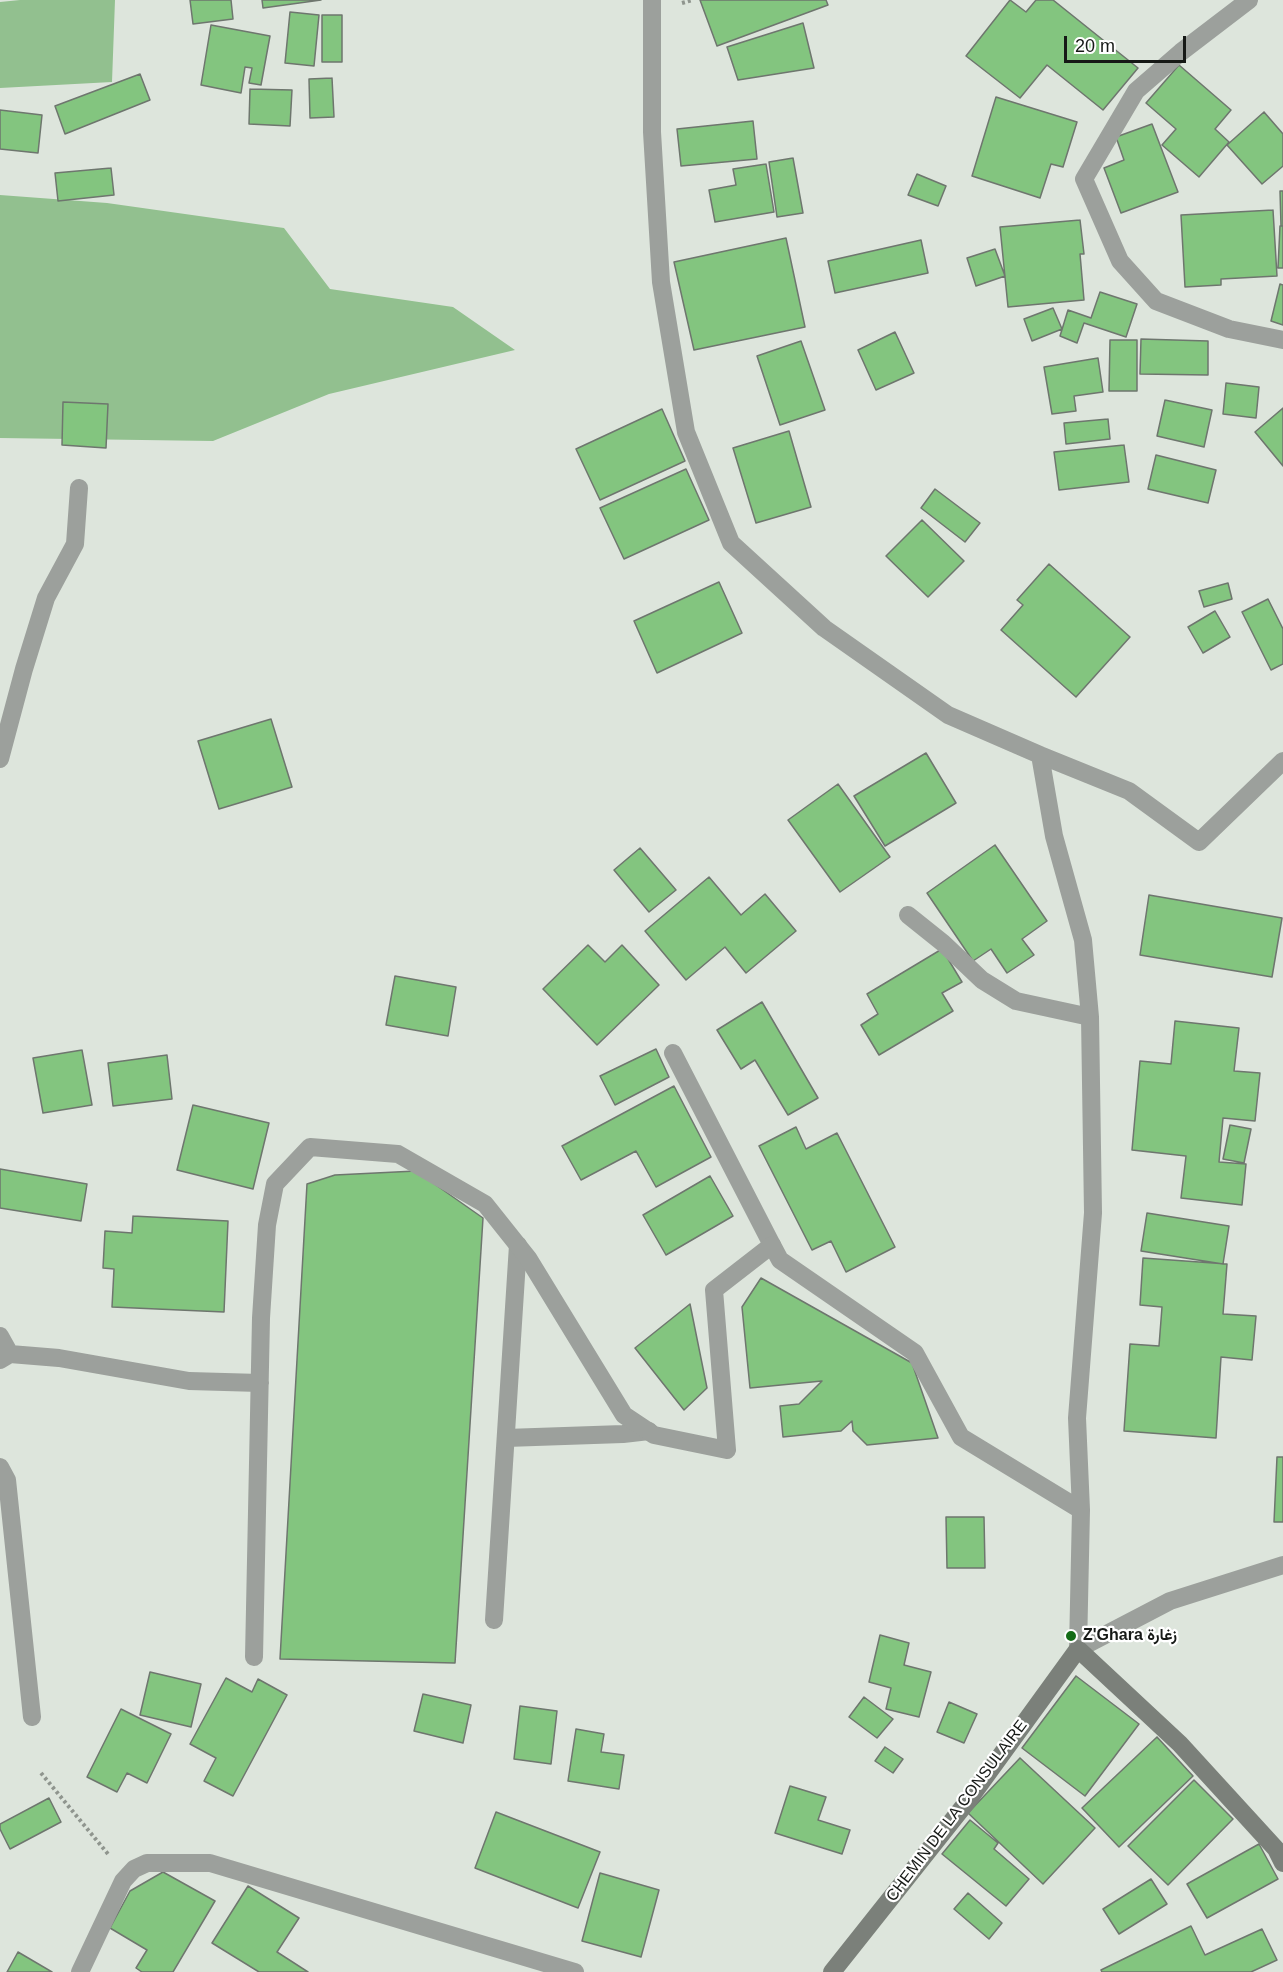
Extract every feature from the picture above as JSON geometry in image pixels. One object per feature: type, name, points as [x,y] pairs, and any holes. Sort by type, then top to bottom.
[{"type":"street","points":[[652,0],[652,132],[661,282],[686,432],[731,543],[824,628],[948,715],[1129,791],[1199,842],[1283,761]]},
{"type":"street","points":[[1249,0],[1180,52],[1136,91],[1084,179],[1120,261],[1156,301],[1230,329],[1283,340]]},
{"type":"street","points":[[0,759],[46,598],[75,544],[80,488]]},
{"type":"street","points":[[1040,755],[1054,836],[1083,940],[1090,1017],[1093,1213],[1077,1418],[1081,1510],[1078,1649],[1180,1744],[1275,1849],[1283,1863]]},
{"type":"street","points":[[908,915],[944,943],[982,980],[1016,1001],[1090,1017]]},
{"type":"street","points":[[673,1053],[780,1260],[915,1353],[961,1437],[1081,1510]]},
{"type":"street","points":[[254,1657],[260,1383],[267,1225],[275,1184],[310,1147],[398,1154],[485,1204],[528,1258],[624,1414],[654,1435],[727,1450],[714,1290],[772,1245]]},
{"type":"street","points":[[494,1620],[518,1245]]},
{"type":"street","points":[[0,1336],[5,1357],[59,1358],[189,1381],[260,1383]]},
{"type":"street","points":[[506,1438],[649,1431]]},
{"type":"street","points":[[0,1467],[7,1480],[32,1717]]},
{"type":"street","points":[[1078,1649],[1170,1601],[1283,1565]]},
{"type":"street","name":"CHEMIN DE LA CONSULAIRE","points":[[832,1972],[967,1802],[1078,1649]]},
{"type":"street","points":[[80,1972],[123,1881],[134,1869],[147,1863],[210,1863],[575,1972]]},
{"type":"path","points":[[41,1773],[128,1877]]},
{"type":"green space","points":[[115,0],[112,82],[0,88],[0,2]]},
{"type":"green space","points":[[0,195],[107,203],[284,228],[330,289],[453,307],[515,350],[329,394],[213,441],[0,438]]},
{"type":"building","points":[[190,0],[231,0],[233,19],[193,24]]},
{"type":"building","points":[[262,0],[321,0],[263,8]]},
{"type":"building","points":[[700,0],[826,0],[828,5],[717,46]]},
{"type":"building","points":[[1010,0],[1026,12],[1036,0],[1053,0],[1138,68],[1103,110],[1047,65],[1020,98],[966,56]]},
{"type":"building","points":[[290,12],[319,15],[314,66],[285,63]]},
{"type":"building","points":[[322,15],[342,15],[342,62],[322,62]]},
{"type":"building","points":[[803,23],[814,68],[738,80],[727,47]]},
{"type":"building","points":[[211,25],[270,36],[261,85],[249,83],[252,68],[245,67],[241,93],[201,85]]},
{"type":"building","points":[[1179,65],[1231,110],[1215,129],[1229,142],[1199,177],[1162,145],[1176,129],[1146,103]]},
{"type":"building","points":[[140,74],[150,100],[65,134],[55,106]]},
{"type":"building","points":[[332,78],[334,117],[310,118],[309,79]]},
{"type":"building","points":[[250,89],[292,90],[290,126],[249,124]]},
{"type":"building","points":[[996,97],[1077,122],[1063,167],[1051,164],[1040,198],[972,176]]},
{"type":"building","points":[[0,110],[42,115],[38,153],[0,149]]},
{"type":"building","points":[[1264,112],[1283,134],[1283,166],[1262,184],[1227,145]]},
{"type":"building","points":[[753,121],[757,159],[681,166],[677,129]]},
{"type":"building","points":[[1152,124],[1178,192],[1121,213],[1104,168],[1124,160],[1116,137]]},
{"type":"building","points":[[793,158],[803,213],[777,217],[769,162]]},
{"type":"building","points":[[766,164],[774,212],[715,222],[709,190],[736,185],[733,169]]},
{"type":"building","points":[[111,168],[114,195],[58,201],[55,173]]},
{"type":"building","points":[[917,174],[946,186],[938,206],[908,195]]},
{"type":"building","points":[[1280,191],[1283,191],[1283,226],[1281,226]]},
{"type":"building","points":[[1273,210],[1277,276],[1221,279],[1221,285],[1185,287],[1181,215]]},
{"type":"building","points":[[1080,220],[1084,254],[1080,254],[1084,300],[1008,307],[1000,227]]},
{"type":"building","points":[[1280,226],[1283,226],[1283,268],[1278,268]]},
{"type":"building","points":[[786,238],[805,327],[694,350],[674,262]]},
{"type":"building","points":[[921,240],[928,273],[835,293],[828,261]]},
{"type":"building","points":[[995,249],[1005,276],[976,286],[967,258]]},
{"type":"building","points":[[1280,284],[1283,285],[1283,325],[1271,321]]},
{"type":"building","points":[[1100,292],[1137,304],[1126,337],[1084,323],[1077,343],[1060,336],[1068,310],[1091,318]]},
{"type":"building","points":[[1053,308],[1062,329],[1032,341],[1024,319]]},
{"type":"building","points":[[895,332],[914,373],[876,390],[858,350]]},
{"type":"building","points":[[1141,339],[1208,341],[1208,375],[1140,374]]},
{"type":"building","points":[[1110,340],[1137,340],[1137,391],[1109,391]]},
{"type":"building","points":[[801,341],[825,410],[780,425],[757,356]]},
{"type":"building","points":[[1098,358],[1103,392],[1074,396],[1076,411],[1052,414],[1044,367]]},
{"type":"building","points":[[1226,383],[1259,387],[1256,418],[1223,414]]},
{"type":"building","points":[[1165,400],[1212,410],[1204,447],[1157,436]]},
{"type":"building","points":[[63,402],[108,404],[106,448],[62,445]]},
{"type":"building","points":[[1283,408],[1283,466],[1255,432]]},
{"type":"building","points":[[662,409],[685,461],[600,500],[576,449]]},
{"type":"building","points":[[1108,419],[1110,439],[1066,444],[1064,423]]},
{"type":"building","points":[[789,431],[811,507],[756,523],[733,448]]},
{"type":"building","points":[[1124,445],[1129,482],[1059,490],[1054,452]]},
{"type":"building","points":[[1156,455],[1216,470],[1208,503],[1148,489]]},
{"type":"building","points":[[686,469],[709,520],[624,559],[600,508]]},
{"type":"building","points":[[935,489],[980,523],[965,542],[921,508]]},
{"type":"building","points":[[922,520],[964,561],[928,597],[886,556]]},
{"type":"building","points":[[1049,564],[1130,637],[1076,697],[1001,630],[1023,605],[1017,600]]},
{"type":"building","points":[[719,582],[742,633],[657,673],[634,621]]},
{"type":"building","points":[[1228,583],[1232,599],[1204,607],[1199,591]]},
{"type":"building","points":[[1268,599],[1283,629],[1283,664],[1271,670],[1242,612]]},
{"type":"building","points":[[1215,611],[1230,637],[1203,653],[1188,627]]},
{"type":"building","points":[[271,719],[292,787],[219,809],[198,741]]},
{"type":"building","points":[[926,753],[956,803],[885,846],[854,796]]},
{"type":"building","points":[[838,784],[890,857],[840,892],[788,820]]},
{"type":"building","points":[[995,845],[1047,921],[1022,939],[1034,955],[1007,973],[991,949],[973,961],[927,893]]},
{"type":"building","points":[[640,848],[676,890],[649,912],[614,870]]},
{"type":"building","points":[[709,877],[741,915],[765,894],[796,931],[746,973],[725,947],[686,980],[645,931]]},
{"type":"building","points":[[1149,895],[1282,918],[1272,977],[1140,955]]},
{"type":"building","points":[[588,945],[605,962],[622,945],[659,985],[597,1045],[543,989]]},
{"type":"building","points":[[942,949],[962,982],[942,993],[953,1011],[879,1055],[861,1025],[878,1014],[867,994]]},
{"type":"building","points":[[395,976],[456,987],[448,1036],[386,1025]]},
{"type":"building","points":[[762,1002],[818,1098],[788,1115],[755,1060],[741,1069],[717,1030]]},
{"type":"building","points":[[1175,1021],[1239,1028],[1234,1071],[1260,1073],[1255,1121],[1223,1118],[1219,1162],[1246,1164],[1242,1205],[1181,1198],[1186,1156],[1132,1150],[1140,1061],[1171,1064]]},
{"type":"building","points":[[656,1049],[669,1077],[615,1105],[600,1076]]},
{"type":"building","points":[[82,1050],[92,1105],[43,1113],[33,1058]]},
{"type":"building","points":[[167,1055],[172,1099],[113,1106],[108,1063]]},
{"type":"building","points":[[674,1086],[711,1157],[656,1187],[636,1151],[581,1180],[562,1146]]},
{"type":"building","points":[[193,1105],[269,1123],[253,1189],[177,1170]]},
{"type":"building","points":[[1230,1125],[1251,1129],[1244,1163],[1223,1159]]},
{"type":"building","points":[[796,1127],[806,1149],[837,1133],[895,1247],[846,1272],[831,1241],[812,1250],[759,1146]]},
{"type":"building","points":[[0,1169],[87,1184],[81,1221],[0,1208]]},
{"type":"building","points":[[416,1171],[483,1218],[455,1663],[280,1659],[307,1184],[335,1175]]},
{"type":"building","points":[[710,1176],[733,1216],[666,1255],[643,1215]]},
{"type":"building","points":[[1147,1213],[1229,1226],[1223,1264],[1141,1251]]},
{"type":"building","points":[[133,1216],[228,1221],[224,1312],[112,1307],[114,1269],[103,1268],[105,1231],[132,1233]]},
{"type":"building","points":[[1143,1258],[1227,1264],[1223,1314],[1256,1316],[1252,1360],[1221,1357],[1216,1438],[1124,1431],[1130,1344],[1159,1346],[1162,1307],[1140,1305]]},
{"type":"building","points":[[761,1278],[912,1363],[938,1438],[867,1445],[853,1431],[852,1421],[841,1431],[783,1437],[780,1406],[799,1404],[822,1381],[750,1388],[742,1307]]},
{"type":"building","points":[[690,1304],[707,1388],[684,1410],[635,1348]]},
{"type":"building","points":[[1277,1457],[1283,1457],[1283,1522],[1274,1522]]},
{"type":"building","points":[[946,1517],[984,1517],[985,1568],[947,1568]]},
{"type":"building","points":[[880,1635],[909,1643],[904,1665],[931,1672],[919,1717],[886,1709],[891,1688],[869,1682]]},
{"type":"building","points":[[150,1672],[201,1684],[191,1727],[140,1715]]},
{"type":"building","points":[[1076,1676],[1139,1724],[1085,1796],[1022,1748]]},
{"type":"building","points":[[226,1678],[252,1692],[258,1679],[287,1695],[233,1796],[204,1781],[216,1758],[190,1744]]},
{"type":"building","points":[[423,1694],[471,1705],[463,1743],[414,1731]]},
{"type":"building","points":[[864,1697],[893,1719],[877,1738],[849,1717]]},
{"type":"building","points":[[949,1702],[977,1714],[964,1743],[937,1732]]},
{"type":"building","points":[[520,1706],[557,1711],[551,1764],[514,1759]]},
{"type":"building","points":[[121,1709],[171,1734],[147,1783],[127,1773],[117,1792],[87,1777]]},
{"type":"building","points":[[576,1729],[604,1734],[601,1752],[624,1755],[619,1789],[568,1781]]},
{"type":"building","points":[[1157,1737],[1193,1776],[1119,1847],[1082,1808]]},
{"type":"building","points":[[885,1747],[903,1759],[893,1773],[875,1761]]},
{"type":"building","points":[[1020,1758],[1095,1828],[1043,1884],[968,1813]]},
{"type":"building","points":[[1194,1780],[1233,1819],[1168,1885],[1128,1846]]},
{"type":"building","points":[[790,1786],[826,1797],[818,1820],[850,1830],[842,1854],[775,1833]]},
{"type":"building","points":[[49,1798],[61,1822],[10,1849],[0,1829],[0,1824]]},
{"type":"building","points":[[496,1812],[600,1852],[578,1908],[475,1868]]},
{"type":"building","points":[[970,1820],[998,1843],[994,1849],[1029,1879],[1006,1906],[942,1854]]},
{"type":"building","points":[[1259,1844],[1278,1879],[1207,1918],[1187,1884]]},
{"type":"building","points":[[163,1872],[215,1901],[173,1972],[142,1972],[136,1968],[147,1950],[110,1928],[130,1891]]},
{"type":"building","points":[[600,1873],[659,1890],[641,1957],[582,1941]]},
{"type":"building","points":[[1151,1879],[1167,1904],[1119,1934],[1103,1909]]},
{"type":"building","points":[[248,1886],[299,1918],[277,1952],[308,1972],[259,1972],[212,1943]]},
{"type":"building","points":[[968,1893],[1002,1923],[989,1939],[954,1909]]},
{"type":"building","points":[[1191,1926],[1205,1955],[1262,1929],[1277,1960],[1251,1972],[1102,1972],[1101,1970]]},
{"type":"building","points":[[18,1952],[52,1972],[7,1972]]},
{"type":"place","name":"Z'Ghara زغارة","points":[[1071,1636]]}]
